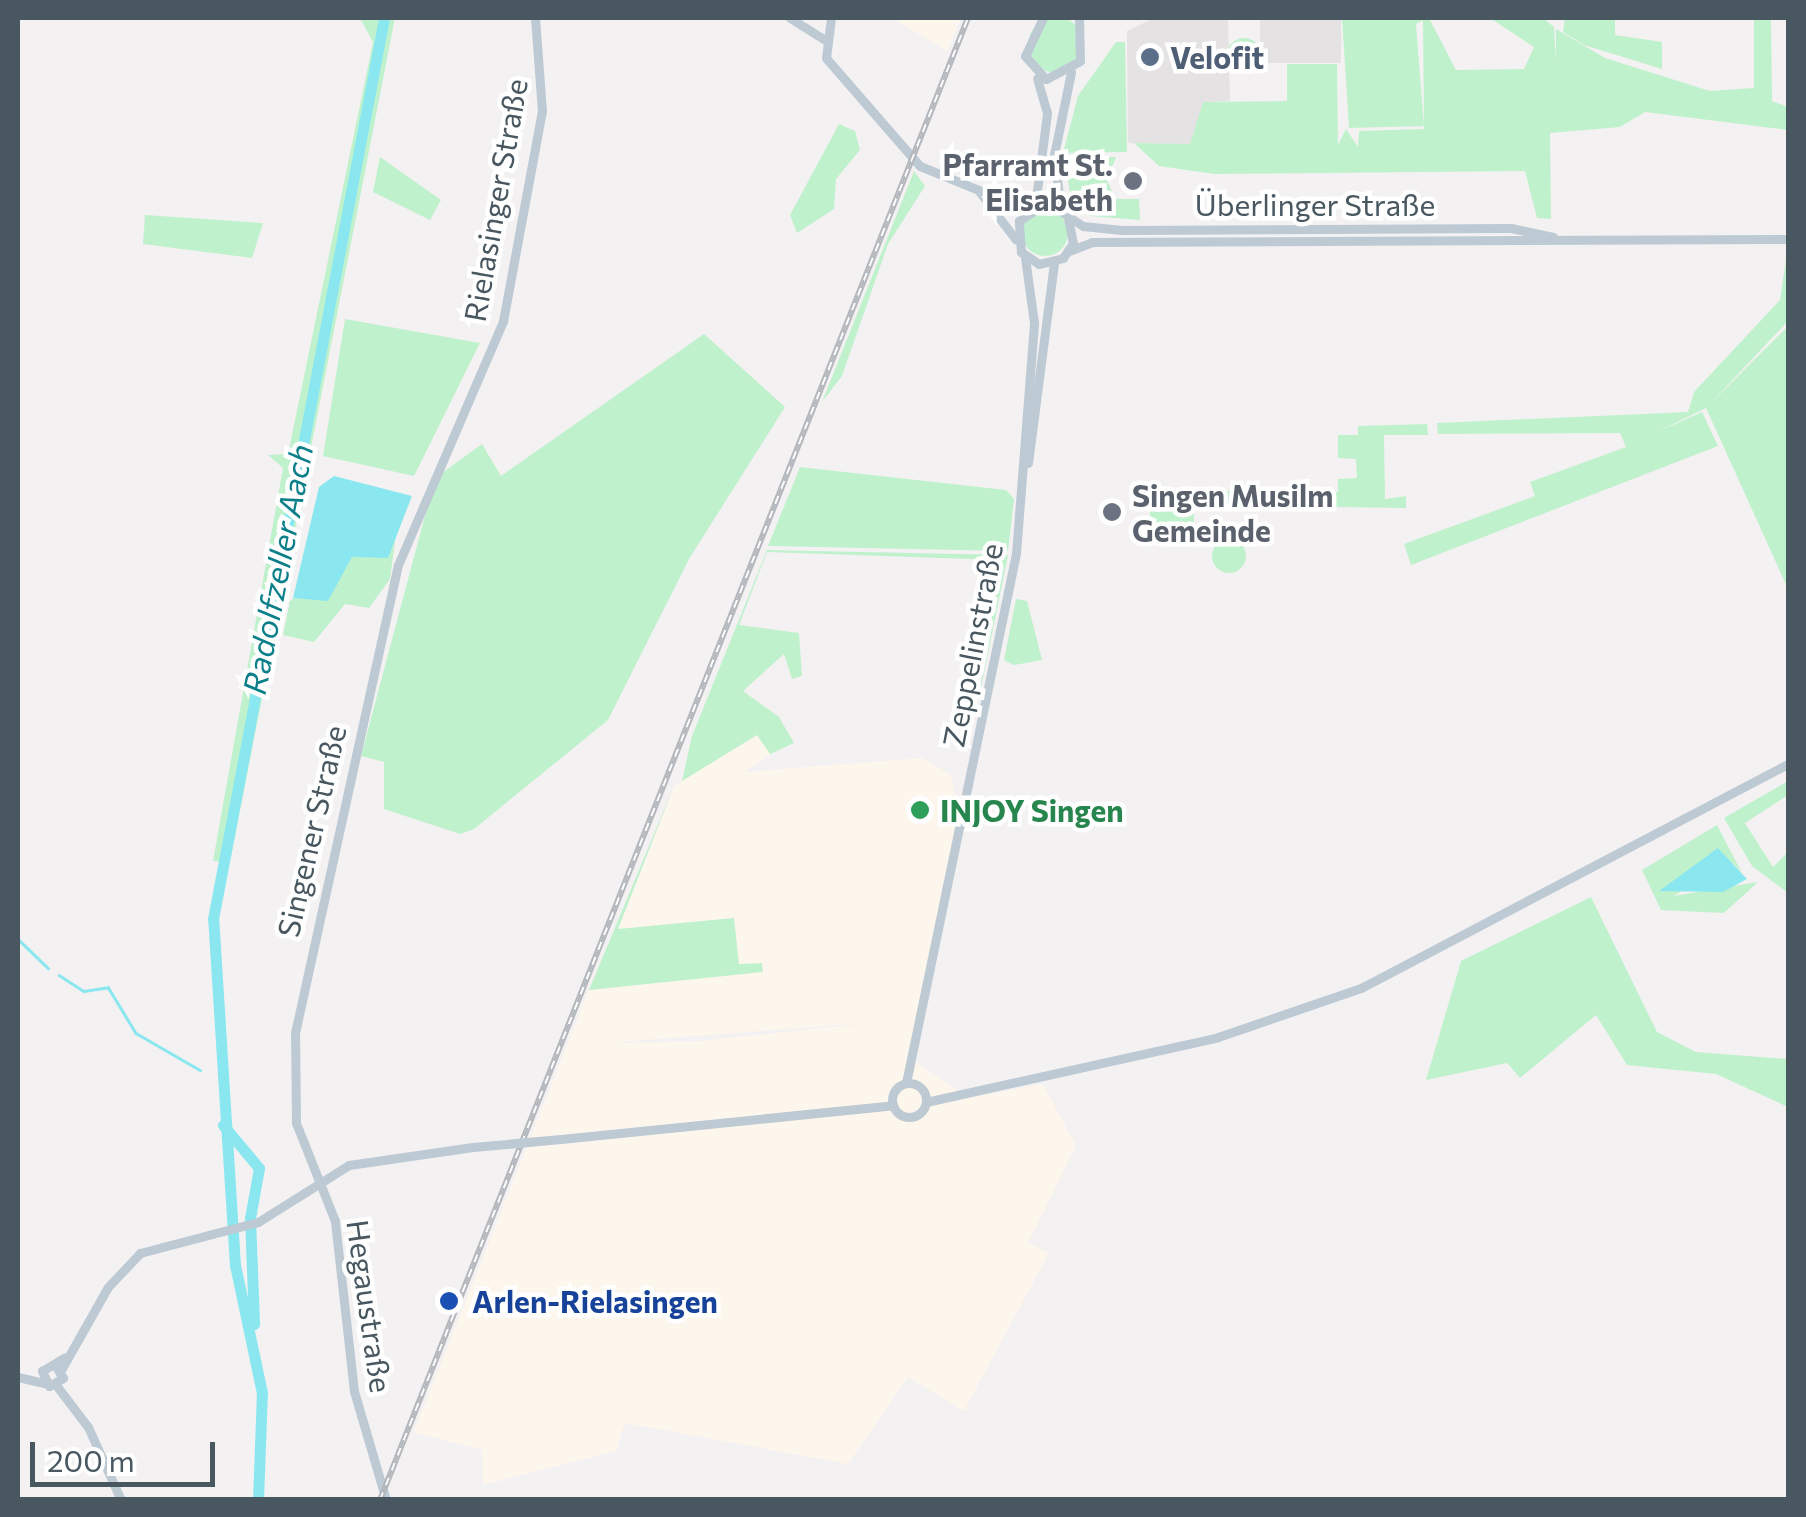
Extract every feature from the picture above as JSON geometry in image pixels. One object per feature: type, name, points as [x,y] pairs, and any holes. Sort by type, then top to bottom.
[{"type":"main road","name":"Rielasinger Straße","points":[[421,496],[503,320],[542,111],[535,18]]},
{"type":"main road","points":[[790,18],[824,39]]},
{"type":"main road","points":[[831,18],[824,39],[831,66],[920,166],[979,191],[1065,214]]},
{"type":"main road","points":[[1016,240],[1032,208],[1047,113],[1026,48],[1044,18]]},
{"type":"main road","points":[[1024,477],[1039,423],[1054,263],[1069,251],[1055,143],[1072,71],[1086,39],[1079,18]]},
{"type":"main road","points":[[1037,78],[1072,71]]},
{"type":"main road","points":[[979,191],[1026,257],[1034,323],[1024,477]]},
{"type":"main road","name":"Überlinger Straße","points":[[1065,214],[1122,230],[1511,228],[1564,240]]},
{"type":"main road","name":"Überlinger Straße","points":[[1069,251],[1092,242],[1788,239]]},
{"type":"main road","points":[[1026,257],[1054,263]]},
{"type":"main road","name":"Zeppelinstraße","points":[[918,1090],[915,1056],[1010,587],[1024,477]]},
{"type":"main road","name":"Singener Straße","points":[[320,1179],[296,1123],[296,1034],[319,900],[421,496]]},
{"type":"main road","points":[[860,1104],[894,1092],[962,1089],[1180,1047],[1362,988],[1788,764]]},
{"type":"main road","points":[[53,1376],[132,1258],[266,1218],[320,1179],[362,1161],[860,1104],[893,1104],[912,1116],[918,1090]]},
{"type":"main road","points":[[893,1104],[894,1092]]},
{"type":"main road","name":"Hegaustraße","points":[[320,1179],[335,1221],[354,1391],[386,1500]]},
{"type":"main road","points":[[22,1378],[53,1376]]},
{"type":"main road","points":[[53,1376],[121,1500]]},
{"type":"shaded area","points":[[892,18],[961,18],[947,51]]},
{"type":"shaded area","points":[[1154,18],[1228,18],[1230,101],[1203,102],[1190,145],[1128,143],[1127,31]]},
{"type":"shaded area","points":[[1260,18],[1341,18],[1341,63],[1260,63]]},
{"type":"shaded area","points":[[757,735],[770,754],[744,772],[922,758],[951,775],[959,820],[912,1059],[969,1098],[1043,1084],[1076,1146],[1028,1243],[1049,1253],[964,1411],[908,1377],[848,1464],[625,1423],[616,1451],[483,1485],[482,1450],[414,1432],[589,990],[763,971],[739,965],[733,918],[618,930],[674,786]],"holes":[[[878,1022],[702,1041],[618,1043]]]},
{"type":"green space","points":[[1056,17],[1076,25],[1084,45],[1076,65],[1056,73],[1036,65],[1028,45],[1036,25]]},
{"type":"green space","points":[[360,18],[395,18],[230,862],[213,861],[283,468],[268,455],[288,454],[373,42]]},
{"type":"green space","points":[[1342,18],[1429,18],[1456,70],[1524,69],[1534,47],[1490,18],[1543,18],[1554,27],[1556,61],[1556,29],[1605,58],[1710,91],[1754,88],[1754,18],[1771,18],[1772,101],[1788,107],[1788,130],[1645,112],[1620,127],[1550,133],[1551,219],[1537,218],[1525,171],[1214,174],[1159,166],[1134,143],[1190,144],[1203,102],[1287,101],[1287,64],[1337,64],[1338,145],[1346,129],[1358,147],[1359,131],[1424,129],[1349,128]],"holes":[[[1423,20],[1424,126],[1416,24]]]},
{"type":"green space","points":[[1565,18],[1625,18],[1615,19],[1615,35],[1662,42],[1662,69],[1584,45],[1563,32]]},
{"type":"green space","points":[[1244,38],[1256,43],[1261,55],[1256,67],[1244,72],[1232,67],[1227,55],[1232,43]]},
{"type":"green space","points":[[1116,42],[1125,42],[1127,152],[1063,153],[1078,96]]},
{"type":"green space","points":[[839,124],[855,131],[860,150],[836,179],[834,209],[797,233],[790,215]]},
{"type":"green space","points":[[380,157],[441,200],[430,220],[373,192]]},
{"type":"green space","points":[[1064,157],[1116,157],[1107,180],[1115,199],[1139,199],[1140,220],[1090,216],[1070,193]]},
{"type":"green space","points":[[914,171],[925,186],[888,244],[842,376],[822,402]]},
{"type":"green space","points":[[1045,210],[1061,217],[1068,233],[1061,249],[1045,256],[1029,249],[1022,233],[1029,217]]},
{"type":"green space","points":[[145,215],[263,223],[252,258],[143,244]]},
{"type":"green space","points":[[1788,246],[1788,321],[1709,405],[1788,326],[1788,589],[1706,408],[1657,432],[1702,412],[1718,446],[1411,565],[1404,544],[1535,496],[1530,482],[1626,447],[1620,433],[1438,434],[1437,423],[1688,412],[1694,392],[1780,300]]},
{"type":"green space","points":[[345,319],[480,343],[414,476],[323,456]]},
{"type":"green space","points":[[704,334],[785,407],[689,559],[608,720],[474,829],[460,834],[384,809],[384,762],[361,756],[435,478],[482,444],[501,476]]},
{"type":"green space","points":[[1427,424],[1428,435],[1384,435],[1385,499],[1406,496],[1406,508],[1201,505],[1199,491],[1338,492],[1338,479],[1357,478],[1356,459],[1338,458],[1338,435],[1358,435],[1358,426]]},
{"type":"green space","points":[[800,467],[1006,490],[1014,499],[1008,551],[768,546]]},
{"type":"green space","points":[[1150,490],[1194,490],[1194,533],[1150,533]]},
{"type":"green space","points":[[396,534],[390,579],[369,608],[345,604],[314,642],[283,635],[290,601],[351,553]]},
{"type":"green space","points":[[1229,539],[1241,544],[1246,556],[1241,568],[1229,573],[1217,568],[1212,556],[1217,544]]},
{"type":"green space","points":[[767,550],[1008,555],[978,702],[1001,560],[767,552],[739,625],[799,633],[802,676],[792,679],[784,654],[743,691],[779,717],[794,743],[770,754],[757,735],[682,781],[692,736]]},
{"type":"green space","points":[[1016,599],[1027,601],[1042,660],[1014,665],[1004,660]]},
{"type":"green space","points":[[1788,781],[1788,795],[1745,823],[1773,867],[1788,852],[1788,893],[1752,866],[1724,818]]},
{"type":"green space","points":[[674,786],[618,929],[734,918],[739,964],[762,963],[763,972],[589,990]]},
{"type":"green space","points":[[1717,825],[1742,873],[1733,863],[1673,896],[1758,882],[1724,913],[1661,910],[1642,870]]},
{"type":"green space","points":[[1591,897],[1657,1032],[1696,1052],[1788,1059],[1788,1107],[1716,1074],[1627,1065],[1596,1015],[1520,1078],[1507,1063],[1426,1080],[1461,961]]},
{"type":"water","points":[[334,476],[412,496],[388,558],[352,557],[328,601],[293,598],[319,487]]},
{"type":"water","points":[[1718,848],[1747,879],[1723,892],[1659,891]]},
{"type":"waterway","name":"Radolfzeller Aach","points":[[258,1500],[262,1393],[235,1265],[213,919],[384,18]]},
{"type":"waterway","points":[[18,939],[48,968]]},
{"type":"waterway","points":[[59,975],[84,991],[108,987],[136,1033],[200,1070]]},
{"type":"waterway","name":"Radolfzeller Aach","points":[[223,1125],[259,1168],[250,1218],[254,1324]]},
{"type":"railway","points":[[380,1500],[968,18]]},
{"type":"place","name":"Velofit","points":[[1150,57]]},
{"type":"place","name":"Pfarramt St. Elisabeth","points":[[1133,181]]},
{"type":"place","name":"Singen Musilm Gemeinde","points":[[1112,512]]},
{"type":"place","name":"INJOY Singen","points":[[920,810]]},
{"type":"place","name":"Arlen-Rielasingen","points":[[449,1301]]}]
